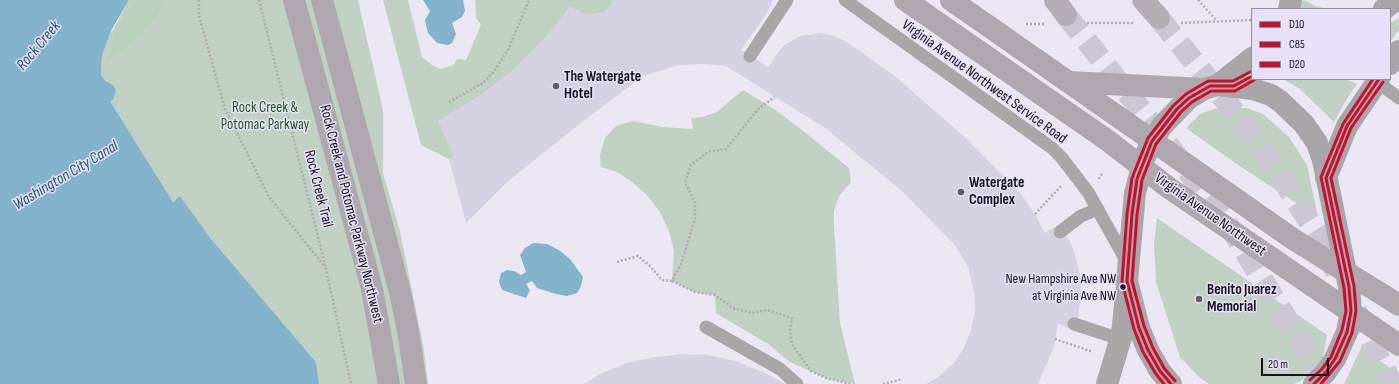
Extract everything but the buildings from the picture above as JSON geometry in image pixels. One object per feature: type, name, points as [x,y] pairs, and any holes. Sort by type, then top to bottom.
[{"type":"highway","points":[[1143,0],[1159,18]]},
{"type":"main road","name":"Rock Creek and Potomac Parkway Northwest","points":[[294,0],[372,289],[388,384]]},
{"type":"main road","name":"Rock Creek and Potomac Parkway Northwest","points":[[322,0],[400,292],[416,384]]},
{"type":"main road","name":"Virginia Avenue Northwest","points":[[905,0],[1100,136],[1175,192],[1399,345]]},
{"type":"main road","name":"Virginia Avenue Northwest","points":[[951,0],[1293,239],[1399,305]]},
{"type":"main road","points":[[1385,8],[1396,0]]},
{"type":"main road","points":[[1391,63],[1399,51]]},
{"type":"main road","points":[[1326,178],[1347,126],[1376,80]]},
{"type":"main road","points":[[1069,82],[1227,84],[1253,88],[1271,95],[1296,115],[1317,143],[1323,160],[1350,296],[1351,311],[1347,332],[1335,359],[1326,372],[1314,384]]},
{"type":"main road","points":[[1171,384],[1160,371],[1148,350],[1139,328],[1128,272],[1135,193],[1141,167],[1152,141],[1177,109],[1189,98],[1227,84]]},
{"type":"street","points":[[1227,84],[1251,59]]},
{"type":"street","points":[[1106,384],[1120,339],[1125,312],[1128,272]]},
{"type":"lane","points":[[750,56],[787,0]]},
{"type":"lane","name":"Virginia Avenue Northwest Service Road","points":[[845,0],[1047,144],[1065,161],[1088,192],[1098,209],[1128,272]]},
{"type":"lane","points":[[1376,80],[1399,98]]},
{"type":"lane","points":[[1060,232],[1081,216],[1098,209]]},
{"type":"lane","points":[[1074,324],[1120,339]]},
{"type":"lane","points":[[706,327],[780,369],[797,384]]},
{"type":"path","points":[[199,0],[199,16],[225,109],[269,197],[326,269]]},
{"type":"path","name":"Rock Creek Trail","points":[[259,0],[326,269],[350,384]]},
{"type":"path","points":[[449,102],[483,82],[495,70],[508,50],[529,0]]},
{"type":"path","points":[[1198,0],[1216,21]]},
{"type":"path","points":[[672,281],[681,264],[695,219],[695,203],[685,182],[691,165],[708,152],[726,149],[758,109],[775,97]]},
{"type":"path","points":[[1098,179],[1104,172]]},
{"type":"path","points":[[1035,214],[1062,185]]},
{"type":"path","points":[[617,262],[638,256],[649,265],[662,280],[672,281],[695,292],[715,295],[734,308],[752,313],[767,310],[792,318],[790,330],[792,344],[811,370],[826,378],[852,384]]},
{"type":"path","points":[[1055,339],[1096,352]]},
{"type":"path","points":[[883,384],[902,379]]},
{"type":"green space","name":"Rock Creek & Potomac Parkway","points":[[129,0],[358,0],[383,110],[383,173],[400,231],[424,350],[428,384],[319,384],[316,362],[211,239],[180,196],[173,202],[110,101],[116,91],[101,75],[102,55],[108,39]]},
{"type":"green space","points":[[134,0],[165,0],[155,18],[138,37],[105,64],[116,31]]},
{"type":"green space","points":[[383,0],[408,0],[422,57],[440,69],[454,65],[457,59],[466,60],[481,25],[476,18],[475,0],[612,0],[612,4],[604,13],[586,15],[570,7],[544,40],[515,69],[483,94],[439,121],[454,157],[449,159],[421,145]]},
{"type":"green space","points":[[1304,0],[1315,6],[1325,8],[1300,8],[1301,3]]},
{"type":"green space","points":[[1399,18],[1399,30],[1391,41],[1391,22]]},
{"type":"green space","points":[[1285,80],[1347,80],[1357,84],[1334,122],[1300,89]]},
{"type":"green space","points":[[743,90],[774,109],[849,168],[851,182],[839,196],[834,211],[834,226],[840,323],[855,384],[826,378],[790,362],[768,344],[716,313],[715,295],[695,292],[672,281],[674,251],[669,231],[660,212],[646,194],[632,182],[617,172],[601,167],[600,155],[605,138],[616,126],[633,121],[662,127],[693,129],[691,118],[702,117],[717,112]]},
{"type":"green space","points":[[1246,108],[1263,114],[1289,137],[1307,165],[1318,217],[1241,167],[1186,128],[1200,114],[1214,109]]},
{"type":"green space","points":[[1157,218],[1327,335],[1323,358],[1302,380],[1294,384],[1209,384],[1199,377],[1180,357],[1156,282],[1154,244]]},
{"type":"green space","points":[[1361,348],[1399,374],[1399,384],[1344,384]]},
{"type":"water","points":[[0,0],[129,0],[112,29],[102,55],[101,75],[106,81],[114,86],[116,91],[113,100],[110,101],[173,202],[180,196],[211,239],[316,362],[319,384],[0,384]]},
{"type":"water","points":[[423,0],[463,0],[465,11],[462,17],[452,23],[456,34],[452,43],[448,45],[437,43],[428,33],[425,20],[430,11]]},
{"type":"water","points":[[533,243],[547,244],[559,250],[570,259],[583,277],[581,286],[577,293],[567,296],[556,294],[537,288],[532,281],[526,284],[530,290],[526,298],[502,290],[499,282],[501,273],[507,270],[514,271],[521,275],[526,272],[520,255],[525,248]]},
{"type":"tunnel","points":[[1066,15],[1164,139],[1233,232],[1314,363],[1322,384]]},
{"type":"tunnel","points":[[1159,18],[1256,139],[1317,233],[1336,272]]},
{"type":"tunnel","points":[[1356,311],[1392,384]]},
{"type":"transit line","name":"D20","points":[[1164,384],[1156,374],[1143,352],[1134,329],[1122,282],[1127,214],[1132,178],[1148,138],[1173,106],[1186,94],[1208,81],[1233,81],[1250,72]]},
{"type":"transit line","name":"D10","points":[[1171,384],[1160,371],[1148,350],[1139,328],[1127,281],[1132,214],[1137,179],[1152,141],[1177,109],[1189,98],[1210,86],[1234,86],[1251,77]]},
{"type":"transit line","name":"C85","points":[[1175,381],[1164,368],[1153,348],[1144,326],[1132,281],[1137,215],[1142,180],[1156,144],[1181,112],[1192,102],[1211,91],[1235,91],[1254,80]]},
{"type":"transit line","name":"D20","points":[[1310,380],[1322,369],[1331,357],[1342,330],[1346,311],[1344,288],[1321,177],[1343,124],[1372,80]]},
{"type":"transit line","name":"D10","points":[[1314,384],[1326,372],[1335,359],[1347,332],[1351,311],[1349,287],[1326,178],[1347,126],[1378,80]]},
{"type":"transit line","name":"C85","points":[[1321,384],[1340,361],[1352,333],[1356,311],[1354,286],[1331,178],[1351,128],[1383,82]]},
{"type":"place","name":"The Watergate Hotel","points":[[556,86]]},
{"type":"place","name":"Watergate Complex","points":[[961,192]]},
{"type":"place","name":"New Hampshire Ave NW at Virginia Ave NW","points":[[1123,287]]},
{"type":"place","name":"Benito Juarez Memorial","points":[[1199,299]]},
{"type":"water label","name":"Rock Creek","points":[[39,46]]},
{"type":"water label","name":"Washington City Canal","points":[[66,176]]}]
